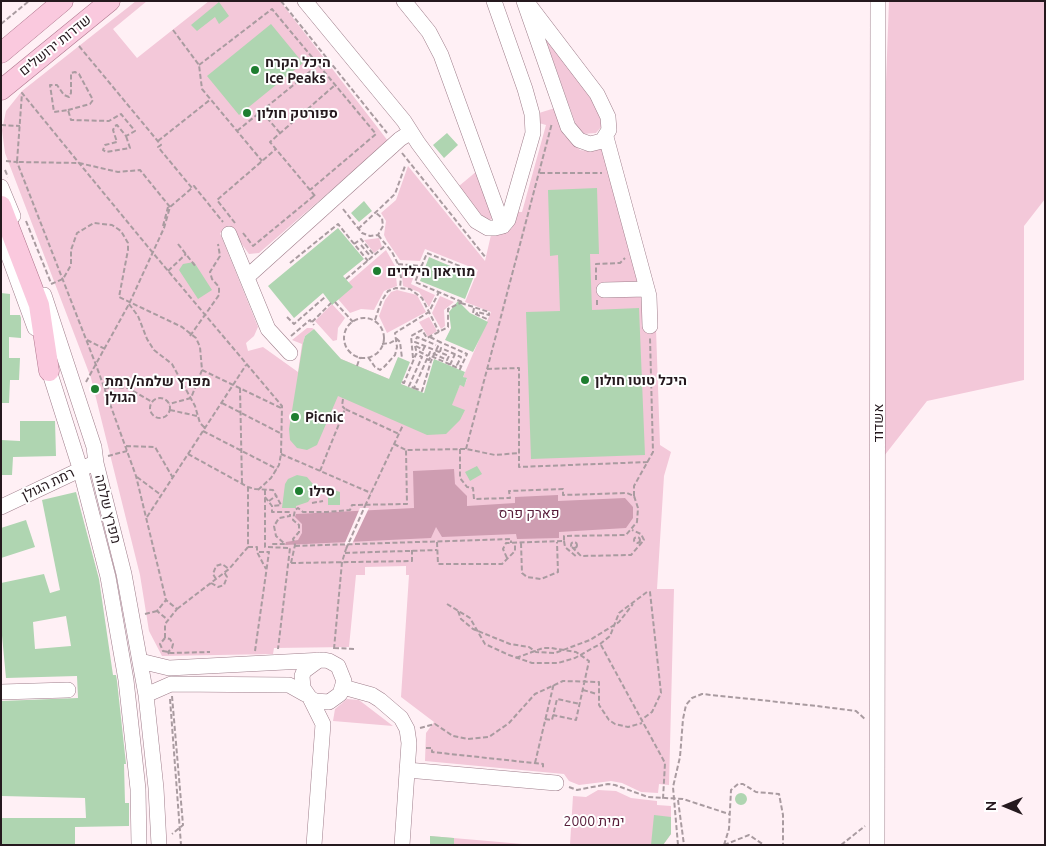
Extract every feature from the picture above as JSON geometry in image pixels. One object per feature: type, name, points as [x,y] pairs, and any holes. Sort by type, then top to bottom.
[{"type":"main road","name":"שדרות ירושלים","points":[[10,47],[63,1]]},
{"type":"main road","points":[[10,47],[75,1]]},
{"type":"main road","name":"שדרות ירושלים","points":[[1,90],[110,1]]},
{"type":"main road","points":[[1,102],[32,64]]},
{"type":"main road","points":[[1,206],[39,305],[49,371]]},
{"type":"street","points":[[305,1],[404,120],[476,221],[488,228],[502,226],[511,212],[533,133],[532,114],[525,89],[494,1]]},
{"type":"street","points":[[404,1],[429,32],[441,55],[502,226]]},
{"type":"street","points":[[525,1],[597,94],[608,117],[609,130],[602,141],[590,144],[578,140],[568,127],[525,1]]},
{"type":"street","name":"אשדוד","points":[[877,845],[872,826],[878,1]]},
{"type":"street","points":[[247,277],[395,144],[411,132]]},
{"type":"street","points":[[606,137],[647,289],[650,326]]},
{"type":"street","name":"מפרץ שלמה","points":[[5,183],[42,288],[94,447],[96,463],[124,574],[146,695],[156,788],[159,845]]},
{"type":"street","points":[[224,233],[247,277],[268,329],[290,345]]},
{"type":"street","name":"מפרץ שלמה","points":[[1,235],[24,293],[80,468],[108,577],[126,680],[138,789],[139,845]]},
{"type":"street","points":[[599,289],[647,289]]},
{"type":"street","name":"רמת הגולן","points":[[1,507],[80,468],[96,463]]},
{"type":"street","points":[[318,660],[308,666],[302,676],[308,696],[323,724]]},
{"type":"street","points":[[140,662],[170,668],[318,660],[329,661],[338,666],[343,676],[342,691],[323,724],[314,845]]},
{"type":"street","points":[[146,695],[171,684],[289,685],[322,703],[329,702],[342,691],[372,695],[401,718],[408,729],[402,845]]},
{"type":"street","points":[[1,692],[68,690]]},
{"type":"street","points":[[407,770],[561,784]]},
{"type":"path","points":[[1,24],[29,1]]},
{"type":"path","points":[[281,1],[486,258]]},
{"type":"path","points":[[199,65],[272,9],[376,134],[310,190]]},
{"type":"path","points":[[173,30],[199,65],[202,89],[262,161]]},
{"type":"path","points":[[77,44],[158,141],[161,145],[158,147],[192,188],[194,186],[224,233],[220,256],[210,272],[219,287],[219,295],[191,335]]},
{"type":"path","points":[[237,131],[318,65]]},
{"type":"path","points":[[75,72],[80,74],[94,100],[90,104],[68,110],[54,112],[49,88],[50,85],[55,83],[64,95],[69,97],[71,93],[71,73],[75,72]]},
{"type":"path","points":[[253,246],[315,196],[270,142],[335,85]]},
{"type":"path","points":[[177,609],[166,600],[147,517],[126,446],[18,162],[22,93],[282,408],[281,454],[277,469],[266,485],[258,490]]},
{"type":"path","points":[[158,141],[211,99]]},
{"type":"path","points":[[68,110],[71,120],[109,122],[121,114],[135,131],[126,136]]},
{"type":"path","points":[[261,112],[280,133]]},
{"type":"path","points":[[466,449],[554,116]]},
{"type":"path","points":[[1,125],[20,126]]},
{"type":"path","points":[[117,125],[126,136],[131,145],[129,149],[108,152],[103,150],[105,145],[117,142],[113,130],[115,126],[117,125]]},
{"type":"path","points":[[217,200],[276,149]]},
{"type":"path","points":[[6,161],[79,163],[118,172],[140,170],[169,206]]},
{"type":"path","points":[[358,229],[395,194],[405,166]]},
{"type":"path","points":[[5,170],[5,183]]},
{"type":"path","points":[[540,173],[606,173]]},
{"type":"path","points":[[163,226],[169,206],[192,188]]},
{"type":"path","points":[[338,204],[365,235],[378,235]]},
{"type":"path","points":[[86,382],[129,304],[164,228],[169,206]]},
{"type":"path","points":[[376,213],[383,222],[378,235]]},
{"type":"path","points":[[23,214],[51,284],[63,279],[71,265],[71,250],[78,233],[94,223],[112,225],[121,232],[128,242],[119,297],[129,304],[182,326],[200,347],[202,370],[191,398]]},
{"type":"path","points":[[290,263],[338,224],[368,260]]},
{"type":"path","points":[[378,235],[398,264],[401,277],[400,288]]},
{"type":"path","points":[[354,244],[361,239],[373,256]]},
{"type":"path","points":[[178,244],[196,267]]},
{"type":"path","points":[[362,245],[373,256]]},
{"type":"path","points":[[346,279],[386,245]]},
{"type":"path","points":[[475,272],[427,252],[415,282],[474,308],[489,312],[489,315],[477,312],[477,314]]},
{"type":"path","points":[[168,270],[186,254]]},
{"type":"path","points":[[597,306],[599,289],[596,264],[620,263],[626,255]]},
{"type":"path","points":[[398,264],[422,266]]},
{"type":"path","points":[[375,320],[381,302],[388,291],[400,288],[419,294],[440,332]]},
{"type":"path","points":[[402,358],[400,342],[395,333],[429,312],[439,292]]},
{"type":"path","points":[[287,316],[294,324],[325,297]]},
{"type":"path","points":[[335,302],[353,322]]},
{"type":"path","points":[[430,337],[448,327],[448,309],[460,302]]},
{"type":"path","points":[[290,345],[331,303]]},
{"type":"path","points":[[129,304],[138,316],[147,339],[154,350],[172,364],[195,406],[197,416],[204,430],[277,469]]},
{"type":"path","points":[[474,308],[473,313],[487,319]]},
{"type":"path","points":[[305,314],[312,323]]},
{"type":"path","points":[[364,317],[375,320],[381,329],[382,344],[378,352],[368,357],[360,357],[351,352],[345,340],[348,327],[353,322],[364,317]]},
{"type":"path","points":[[577,557],[565,547],[564,536],[626,535],[638,522],[634,486],[653,452],[650,326]]},
{"type":"path","points":[[414,359],[411,336],[422,330],[427,338],[430,337],[467,354],[460,369],[430,352],[414,388]]},
{"type":"path","points":[[425,346],[423,350],[415,346],[416,350],[427,357],[448,360],[449,356],[416,342],[417,337],[436,345]]},
{"type":"path","points":[[382,344],[390,344],[397,339]]},
{"type":"path","points":[[368,357],[375,367],[380,370],[395,355],[397,339]]},
{"type":"path","points":[[86,340],[105,349]]},
{"type":"path","points":[[402,382],[404,382],[416,354],[422,357],[410,386],[422,391],[431,361],[440,342]]},
{"type":"path","points":[[440,352],[441,348],[461,357],[457,364],[462,366]]},
{"type":"path","points":[[450,364],[454,354]]},
{"type":"path","points":[[357,366],[360,357]]},
{"type":"path","points":[[147,517],[246,365]]},
{"type":"path","points":[[487,369],[519,368],[519,467],[648,462]]},
{"type":"path","points":[[202,370],[282,408]]},
{"type":"path","points":[[104,389],[112,387],[128,388],[152,402]]},
{"type":"path","points":[[240,388],[242,483]]},
{"type":"path","points":[[161,398],[169,404],[170,410],[165,417],[157,418],[149,410],[152,402],[161,398]]},
{"type":"path","points":[[169,404],[191,398]]},
{"type":"path","points":[[343,399],[342,406],[346,409],[399,434]]},
{"type":"path","points":[[222,403],[280,433]]},
{"type":"path","points":[[320,471],[346,409]]},
{"type":"path","points":[[170,410],[197,416]]},
{"type":"path","points":[[356,649],[334,649],[342,562],[344,553],[403,425]]},
{"type":"path","points":[[394,444],[406,450],[466,449],[495,455],[519,453]]},
{"type":"path","points":[[126,446],[155,447],[172,478]]},
{"type":"path","points":[[460,449],[460,478],[467,487],[473,488],[474,499],[510,498],[509,491],[563,489],[563,495],[627,492],[634,496]]},
{"type":"path","points":[[278,651],[290,563],[295,544],[293,539],[300,532],[299,525],[293,520],[294,510],[298,508],[303,512],[327,512],[350,510],[352,505],[407,504],[406,450]]},
{"type":"path","points":[[111,456],[127,451]]},
{"type":"path","points":[[188,454],[248,486],[258,490],[273,490],[281,505],[272,506]]},
{"type":"path","points":[[281,454],[371,494]]},
{"type":"path","points":[[136,476],[161,495]]},
{"type":"path","points":[[165,638],[170,639],[173,644],[168,652],[163,651],[160,647],[161,641],[165,638],[165,624],[168,620],[177,609],[229,568],[248,548],[248,486]]},
{"type":"path","points":[[265,490],[264,547],[290,548],[290,563]]},
{"type":"path","points":[[269,501],[277,495]]},
{"type":"path","points":[[265,497],[272,506],[272,512],[290,512],[290,516],[279,518],[274,526],[276,536],[285,544],[272,544],[272,547]]},
{"type":"path","points":[[312,503],[323,501]]},
{"type":"path","points":[[572,548],[581,556],[631,555],[644,540],[642,536],[632,530]]},
{"type":"path","points":[[295,544],[511,539],[515,550],[502,564],[438,564],[437,542]]},
{"type":"path","points":[[521,543],[522,573],[527,577],[541,579],[558,572],[557,542]]},
{"type":"path","points":[[508,558],[504,554],[503,547],[506,543],[564,542]]},
{"type":"path","points":[[248,548],[257,548],[257,552],[266,570]]},
{"type":"path","points":[[290,563],[412,561],[412,550]]},
{"type":"path","points":[[344,553],[437,550]]},
{"type":"path","points":[[255,651],[269,552],[257,552]]},
{"type":"path","points":[[216,579],[213,574],[216,566],[222,564],[229,568]]},
{"type":"path","points":[[211,583],[218,587],[224,585],[227,578],[224,572]]},
{"type":"path","points":[[420,728],[435,724],[454,736],[468,739],[489,736],[506,726],[535,694],[563,680],[599,682],[597,694],[599,705],[609,720],[616,724],[628,726],[641,722],[656,707],[661,689],[650,592],[646,592],[619,614],[610,636],[600,644],[580,655],[558,663],[532,663],[485,644],[470,618],[446,604]]},
{"type":"path","points":[[166,600],[157,611],[168,620]]},
{"type":"path","points":[[458,611],[463,622],[477,630],[510,644],[529,647],[534,651],[555,653],[590,640],[626,614],[634,602]]},
{"type":"path","points":[[600,644],[665,763],[663,799]]},
{"type":"path","points":[[516,658],[543,648],[563,650],[580,655],[589,661],[576,720],[553,716]]},
{"type":"path","points":[[535,763],[554,683]]},
{"type":"path","points":[[171,684],[183,825],[181,826],[181,845]]},
{"type":"path","points":[[583,690],[597,694]]},
{"type":"path","points":[[678,845],[673,787],[680,757],[683,719],[686,705],[692,698],[702,694],[856,711],[866,720]]},
{"type":"path","points":[[545,719],[552,720],[557,699],[580,704]]},
{"type":"path","points":[[426,748],[432,748],[432,752],[543,764]]},
{"type":"path","points":[[561,784],[577,790],[608,784],[648,797],[675,798],[729,814]]},
{"type":"path","points":[[724,845],[728,838],[731,790],[738,784],[748,785],[756,792],[779,794],[784,815],[783,845]]},
{"type":"path","points":[[678,799],[684,845]]},
{"type":"path","points":[[159,845],[181,826]]},
{"type":"path","points":[[841,845],[872,826]]},
{"type":"path","points":[[724,845],[749,835],[764,845]]},
{"type":"green space","name":"פארק פרס","points":[[136,1],[147,1],[113,29],[137,58],[209,1],[280,1],[388,141],[259,253],[249,254],[230,228],[220,233],[258,327],[254,336],[246,343],[248,351],[263,347],[298,372],[302,344],[292,340],[307,328],[312,328],[314,329],[305,336],[303,343],[451,405],[460,385],[464,386],[467,379],[463,377],[491,312],[465,302],[478,270],[425,249],[420,261],[400,260],[387,241],[384,235],[386,221],[381,213],[396,200],[408,166],[485,261],[491,235],[503,234],[512,228],[516,212],[522,212],[546,125],[539,123],[539,113],[555,108],[564,135],[580,150],[587,151],[611,139],[655,300],[660,445],[671,452],[664,476],[657,589],[674,589],[669,785],[659,784],[658,793],[641,792],[622,783],[611,781],[579,785],[569,781],[564,774],[425,761],[426,733],[434,722],[401,697],[409,575],[406,575],[406,566],[365,567],[365,575],[356,575],[349,647],[274,648],[273,654],[162,656],[149,631],[140,575],[91,378],[5,153],[2,130],[6,111],[22,91]]},
{"type":"green space","points":[[889,1],[1045,1],[1045,199],[1024,226],[1024,380],[927,401],[884,456],[884,136]]},
{"type":"green space","points":[[541,27],[587,87],[600,112],[602,126],[596,133],[583,134],[577,128]]},
{"type":"green space","points":[[477,171],[493,217],[491,220],[483,218],[459,186]]},
{"type":"green space","points":[[379,238],[382,247],[374,253],[364,240]]},
{"type":"green space","points":[[386,250],[395,266],[397,286],[384,291],[374,310],[361,309],[350,313],[338,299],[349,282]]},
{"type":"green space","points":[[401,266],[417,268],[411,284],[435,295],[429,307],[419,292],[403,286]]},
{"type":"green space","points":[[397,290],[417,295],[426,312],[387,333],[379,316],[385,300],[391,292]]},
{"type":"green space","points":[[440,296],[454,302],[444,310],[445,326],[441,329],[432,313]]},
{"type":"green space","points":[[332,304],[345,318],[338,328],[337,340],[333,341],[315,321]]},
{"type":"green space","points":[[429,317],[437,331],[428,337],[419,322]]},
{"type":"green space","points":[[347,699],[359,700],[393,726],[333,721],[335,709]]},
{"type":"green space","name":"ימית 2000","points":[[598,790],[616,791],[631,798],[657,801],[657,805],[671,806],[671,834],[663,845],[570,845],[573,796],[586,797]]},
{"type":"green space","name":"ימית 2000","points":[[430,836],[488,841],[534,845],[430,845]]},
{"type":"shaded area","points":[[454,469],[455,484],[467,496],[467,506],[515,503],[515,497],[558,495],[558,501],[625,498],[633,507],[633,518],[626,528],[559,532],[559,538],[517,539],[516,534],[442,537],[436,527],[431,538],[285,545],[286,542],[298,540],[302,533],[302,524],[295,517],[296,514],[414,508],[413,471]]},
{"type":"pier","points":[[360,508],[369,508],[352,544],[344,545]]},
{"type":"building","points":[[219,2],[229,16],[219,24],[215,17],[197,31],[191,25]]},
{"type":"building","name":"היכל הקרח Ice Peaks","points":[[271,24],[303,63],[239,115],[207,76]]},
{"type":"building","points":[[447,133],[458,145],[444,158],[433,145]]},
{"type":"building","points":[[597,188],[599,254],[590,254],[592,310],[639,308],[645,455],[531,459],[526,312],[560,311],[558,255],[550,256],[548,190]]},
{"type":"building","points":[[364,201],[372,211],[359,222],[351,213]]},
{"type":"building","points":[[338,228],[364,259],[343,276],[353,287],[332,305],[323,293],[294,318],[268,286]]},
{"type":"building","points":[[429,257],[474,276],[465,299],[420,281]]},
{"type":"building","points":[[194,262],[212,290],[198,299],[179,270],[183,264]]},
{"type":"building","points":[[1,293],[10,294],[10,315],[20,315],[21,318],[21,338],[9,337],[9,358],[20,358],[19,380],[10,380],[9,403],[1,403]]},
{"type":"building","points":[[458,301],[470,313],[488,322],[473,352],[445,340],[451,328],[449,312]]},
{"type":"building","points":[[314,329],[341,359],[389,379],[398,357],[410,362],[401,384],[424,393],[434,359],[465,372],[463,377],[467,378],[464,387],[460,385],[452,405],[465,410],[460,420],[446,434],[427,435],[338,396],[317,445],[307,450],[297,448],[290,440],[289,429],[303,343],[305,336]]},
{"type":"building","points":[[20,421],[55,421],[56,456],[13,457],[12,475],[1,475],[1,440],[20,441]]},
{"type":"building","points":[[477,466],[482,474],[470,481],[465,472]]},
{"type":"building","name":"סילו","points":[[297,475],[307,477],[317,489],[308,502],[296,506],[296,508],[282,508],[285,484],[288,479]]},
{"type":"building","points":[[328,488],[340,492],[340,505],[328,505]]},
{"type":"building","points":[[76,492],[99,579],[113,675],[116,675],[117,681],[126,764],[124,764],[125,803],[129,803],[129,826],[75,827],[75,845],[2,845],[2,818],[86,818],[85,798],[2,796],[1,701],[78,698],[77,676],[6,678],[1,625],[1,583],[44,574],[50,593],[60,590],[42,500]],"holes":[[[66,616],[71,646],[35,649],[33,622]]]},
{"type":"building","points":[[26,520],[35,547],[1,558],[1,528]]},
{"type":"building","points":[[739,793],[743,793],[747,799],[743,805],[739,805],[735,801],[735,797]]},
{"type":"building","points":[[654,815],[671,817],[671,834],[663,845],[651,845]]},
{"type":"building","points":[[430,836],[454,838],[454,845],[430,845]]},
{"type":"place","name":"היכל הקרח Ice Peaks","points":[[255,70]]},
{"type":"place","name":"ספורטק חולון","points":[[247,113]]},
{"type":"place","name":"מוזיאון הילדים","points":[[377,271]]},
{"type":"place","name":"היכל טוטו חולון","points":[[585,380]]},
{"type":"place","name":"מפרץ שלמה/רמת הגולן","points":[[95,389]]},
{"type":"place","name":"Picnic","points":[[295,417]]},
{"type":"place","name":"סילו","points":[[299,491]]}]
